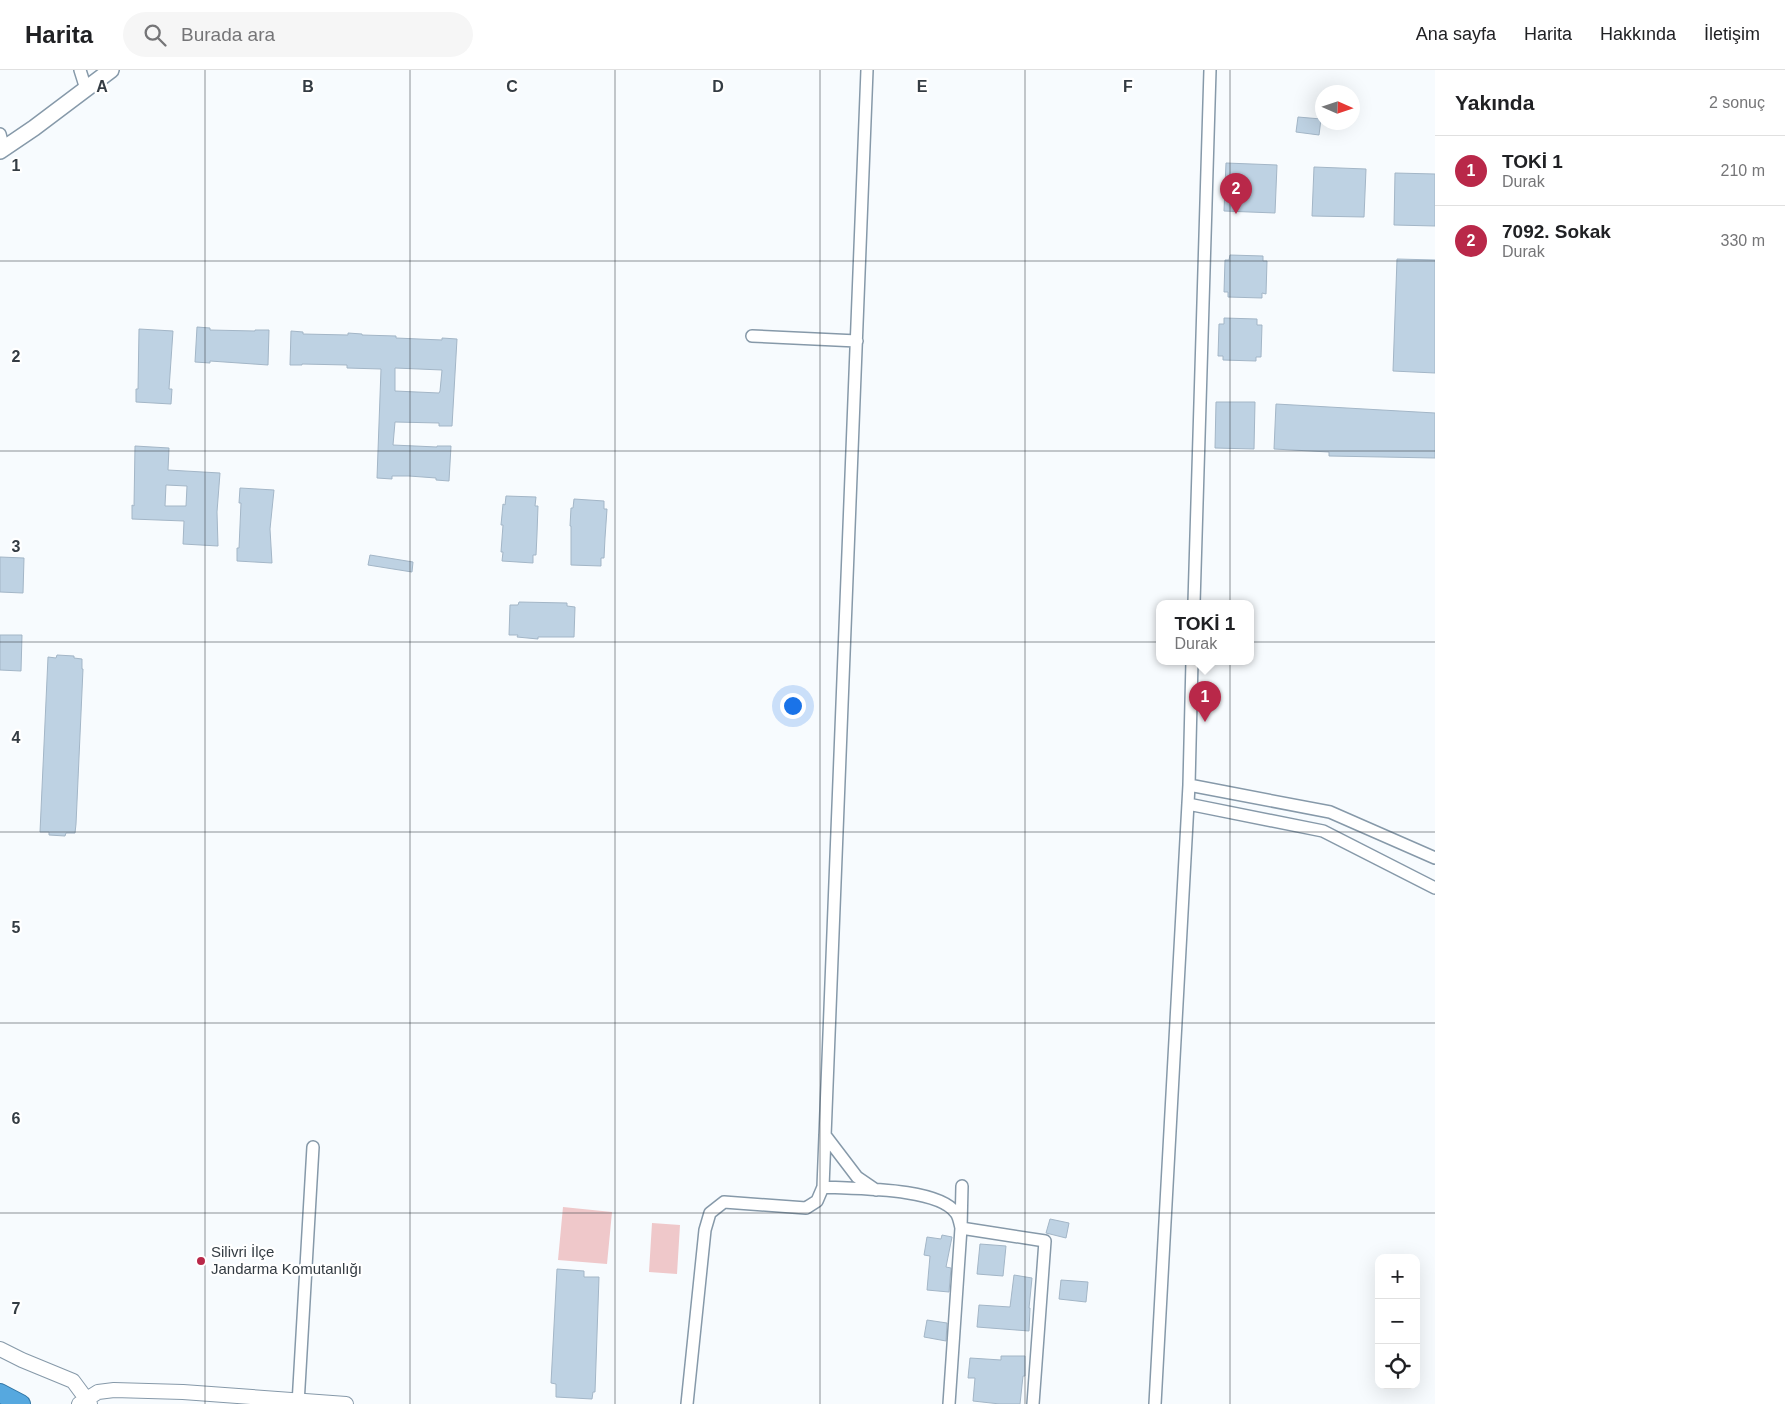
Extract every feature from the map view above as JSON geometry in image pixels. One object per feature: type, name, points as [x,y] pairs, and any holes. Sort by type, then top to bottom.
[{"type":"highway","points":[[0,1394],[21,1404]]},
{"type":"main road","points":[[1,145],[86,89],[111,70]]},
{"type":"street","points":[[80,70],[86,89]]},
{"type":"street","points":[[687,1404],[705,1230],[710,1213],[724,1202],[806,1208],[817,1201],[823,1187],[867,70]]},
{"type":"street","points":[[1194,600],[1210,70]]},
{"type":"street","points":[[752,336],[857,341]]},
{"type":"street","points":[[1155,1404],[1189,785],[1192,665]]},
{"type":"street","points":[[1189,785],[1330,812],[1435,858]]},
{"type":"street","points":[[1188,804],[1323,831],[1435,888]]},
{"type":"street","points":[[825,1135],[857,1177],[876,1190]]},
{"type":"street","points":[[298,1402],[314,1147]]},
{"type":"street","points":[[949,1404],[961,1228],[962,1186]]},
{"type":"street","points":[[823,1187],[894,1191],[933,1198],[957,1214],[961,1228]]},
{"type":"street","points":[[961,1228],[1045,1240],[1033,1404]]},
{"type":"street","points":[[0,1348],[22,1360],[73,1381],[85,1402],[98,1392],[114,1390],[184,1392],[298,1402],[346,1404]]},
{"type":"shaded area","points":[[563,1207],[612,1212],[607,1264],[558,1260]]},
{"type":"shaded area","points":[[652,1223],[680,1225],[677,1274],[649,1272]]},
{"type":"building","points":[[1298,117],[1315,118],[1315,130],[1320,130],[1319,135],[1296,132]]},
{"type":"building","points":[[1226,163],[1277,165],[1275,213],[1224,211]]},
{"type":"building","points":[[1314,167],[1366,169],[1364,217],[1312,216]]},
{"type":"building","points":[[1395,173],[1435,174],[1435,226],[1394,225]]},
{"type":"building","points":[[1230,255],[1263,256],[1263,261],[1267,261],[1266,294],[1262,293],[1262,298],[1228,297],[1228,292],[1224,292],[1225,260],[1229,260]]},
{"type":"building","points":[[1397,259],[1435,260],[1435,373],[1393,371]]},
{"type":"building","points":[[1224,318],[1257,319],[1257,325],[1262,325],[1261,357],[1256,357],[1256,361],[1223,360],[1223,356],[1218,356],[1219,324],[1224,324]]},
{"type":"building","points":[[197,327],[210,328],[210,330],[269,330],[268,365],[210,361],[210,363],[195,362]]},
{"type":"building","points":[[139,329],[173,331],[169,389],[172,389],[171,404],[136,402]]},
{"type":"building","points":[[291,331],[303,332],[303,334],[348,335],[348,333],[396,336],[396,338],[457,339],[452,426],[439,426],[439,423],[395,422],[393,445],[451,446],[449,481],[409,476],[392,476],[392,479],[377,478],[381,369],[347,368],[347,365],[290,365]],"holes":[[[395,368],[442,370],[439,393],[395,391]]]},
{"type":"building","points":[[1216,402],[1255,402],[1254,449],[1215,448]]},
{"type":"building","points":[[1276,404],[1435,413],[1435,458],[1329,456],[1329,452],[1274,449]]},
{"type":"building","points":[[135,446],[169,448],[168,470],[220,473],[217,512],[218,546],[183,544],[184,521],[132,519],[132,505],[134,506]],"holes":[[[166,485],[187,486],[186,506],[165,506]]]},
{"type":"building","points":[[240,488],[274,490],[270,529],[272,563],[237,561],[241,503],[239,503]]},
{"type":"building","points":[[506,496],[536,497],[535,506],[538,506],[537,534],[536,555],[533,555],[533,563],[502,561],[503,525],[501,525],[503,504],[505,505]]},
{"type":"building","points":[[574,499],[604,501],[604,509],[607,509],[604,558],[601,558],[601,566],[571,565],[570,526],[571,508],[573,508]]},
{"type":"building","points":[[370,555],[413,562],[412,572],[368,565]]},
{"type":"building","points":[[0,557],[24,558],[23,593],[0,592]]},
{"type":"building","points":[[519,602],[567,603],[567,606],[575,607],[574,637],[538,637],[538,639],[509,635],[510,605],[518,605]]},
{"type":"building","points":[[0,635],[22,635],[21,671],[0,670]]},
{"type":"building","points":[[57,655],[74,656],[74,658],[82,659],[83,669],[76,824],[75,833],[66,833],[65,836],[49,835],[49,832],[40,832],[48,657],[56,658]]},
{"type":"building","points":[[1050,1219],[1069,1223],[1066,1238],[1046,1233]]},
{"type":"building","points":[[942,1235],[952,1237],[946,1267],[951,1268],[949,1292],[927,1290],[930,1256],[924,1255],[927,1237],[941,1239]]},
{"type":"building","points":[[980,1244],[1006,1246],[1003,1276],[977,1274]]},
{"type":"building","points":[[557,1269],[584,1271],[584,1277],[599,1277],[595,1392],[593,1392],[592,1399],[556,1397],[556,1384],[551,1383]]},
{"type":"building","points":[[1014,1275],[1032,1278],[1029,1331],[977,1327],[979,1305],[1010,1307]]},
{"type":"building","points":[[1061,1280],[1088,1282],[1086,1302],[1059,1299]]},
{"type":"building","points":[[927,1320],[947,1323],[946,1341],[924,1337]]},
{"type":"building","points":[[1001,1356],[1025,1356],[1025,1376],[1023,1376],[1020,1404],[973,1401],[975,1378],[968,1378],[970,1358],[1001,1360]]},
{"type":"place","name":"7092. Sokak","points":[[1236,214]]},
{"type":"place","name":"TOKİ 1","points":[[1205,722]]},
{"type":"place","name":"Silivri İlçe Jandarma Komutanlığı","points":[[201,1261]]}]
